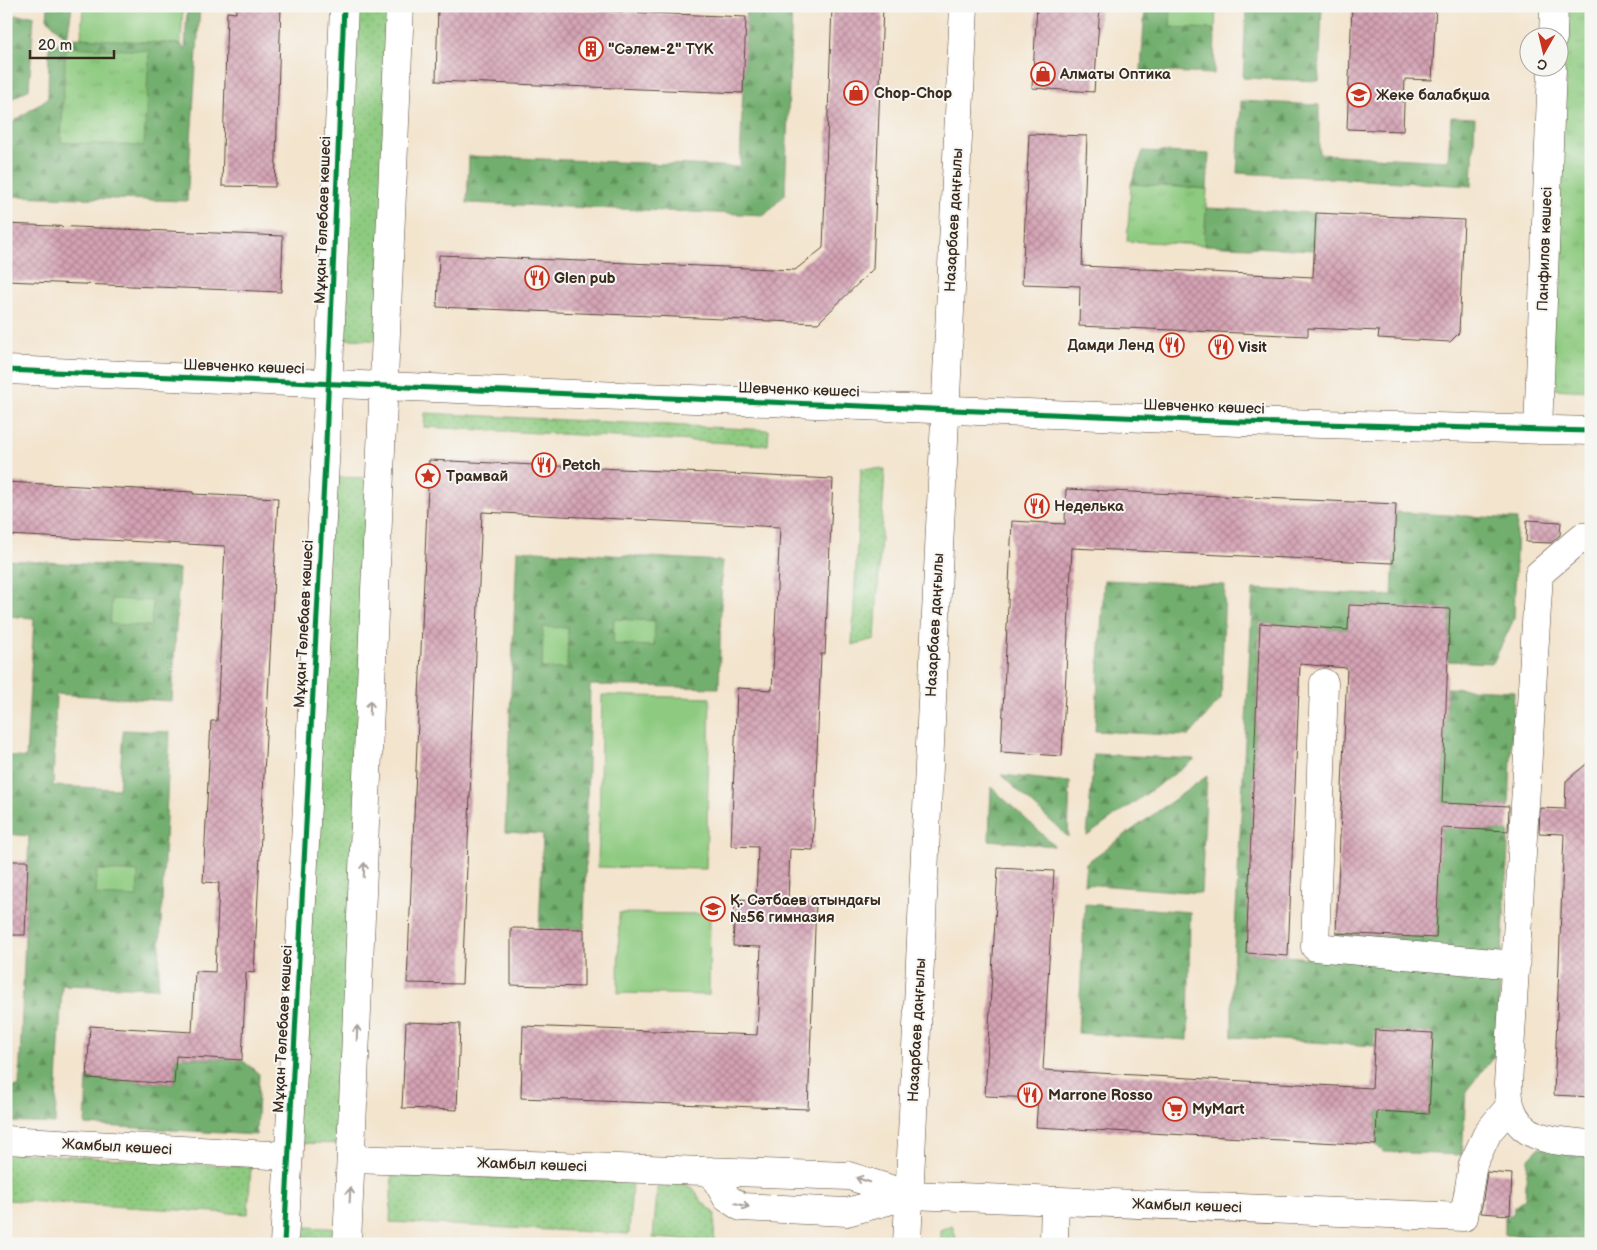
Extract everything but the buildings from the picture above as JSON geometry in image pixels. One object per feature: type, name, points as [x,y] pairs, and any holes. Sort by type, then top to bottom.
[{"type":"street","name":"Мұқан Төлебаев көшесі","points":[[284,1244],[329,383],[344,6]]},
{"type":"street","points":[[347,1244],[400,6]]},
{"type":"street","name":"Назарбаев даңғылы","points":[[907,1244],[964,6]]},
{"type":"street","points":[[1553,28],[1554,6]]},
{"type":"street","name":"Панфилов көшесі","points":[[1538,430],[1552,78]]},
{"type":"street","name":"Шевченко көшесі","points":[[6,370],[1240,422],[1591,431]]},
{"type":"street","points":[[1591,537],[1582,537],[1539,574],[1508,1084],[1510,1106],[1518,1123],[1527,1132],[1544,1138],[1591,1144]]},
{"type":"street","points":[[1324,684],[1315,947],[1516,964]]},
{"type":"street","name":"Жамбыл көшесі","points":[[352,1159],[848,1176],[910,1195],[1464,1217],[1473,1164],[1488,1132],[1510,1106]]},
{"type":"street","name":"Жамбыл көшесі","points":[[6,1140],[289,1156]]},
{"type":"street","name":"Жамбыл көшесі","points":[[711,1171],[726,1198],[741,1207],[847,1212],[910,1195]]},
{"type":"street","points":[[1054,1239],[1055,1201]]},
{"type":"green space","points":[[48,6],[72,6],[67,39],[47,19]]},
{"type":"green space","points":[[83,6],[183,6],[181,44],[81,38]]},
{"type":"green space","points":[[187,6],[200,6],[187,201],[10,196],[6,190],[6,127],[48,98],[49,48],[67,39],[81,38],[181,44],[185,51]]},
{"type":"green space","points":[[344,6],[400,6],[386,341],[331,338]]},
{"type":"green space","points":[[746,6],[792,6],[785,194],[765,215],[467,203],[469,156],[740,167]]},
{"type":"green space","points":[[1145,6],[1171,6],[1170,27],[1215,29],[1214,74],[1141,71]]},
{"type":"green space","points":[[1171,6],[1216,6],[1215,29],[1170,27]]},
{"type":"green space","points":[[1246,6],[1322,6],[1319,81],[1243,78]]},
{"type":"green space","points":[[1566,6],[1591,6],[1591,391],[1551,389],[1557,148],[1561,78],[1570,78],[1570,28],[1565,28]]},
{"type":"green space","points":[[6,15],[34,16],[29,89],[6,102]]},
{"type":"green space","points":[[66,47],[149,51],[144,146],[61,142]]},
{"type":"green space","points":[[1241,101],[1319,105],[1319,154],[1448,161],[1451,117],[1475,118],[1472,186],[1237,173]]},
{"type":"green space","points":[[1143,151],[1209,154],[1207,189],[1131,184]]},
{"type":"green space","points":[[1131,184],[1207,189],[1204,245],[1127,241]]},
{"type":"green space","points":[[1206,208],[1316,213],[1315,250],[1204,245]]},
{"type":"green space","points":[[425,413],[769,430],[768,445],[424,427]]},
{"type":"green space","points":[[861,468],[885,469],[875,639],[852,645]]},
{"type":"green space","points":[[325,477],[380,478],[352,1144],[289,1143]]},
{"type":"green space","points":[[1396,512],[1517,519],[1514,619],[1493,663],[1448,661],[1450,609],[1350,605],[1348,630],[1260,623],[1246,953],[1336,960],[1336,934],[1436,938],[1441,828],[1509,831],[1496,1054],[1466,1091],[1462,1155],[1383,1152],[1376,1145],[1377,1111],[1429,1114],[1433,1033],[1376,1030],[1375,1046],[1232,1037],[1232,987],[1253,589],[1392,596]]},
{"type":"green space","points":[[517,550],[722,561],[719,688],[590,685],[584,929],[539,929],[543,834],[505,832]]},
{"type":"green space","points":[[6,560],[179,569],[172,701],[56,694],[53,786],[119,789],[123,730],[170,732],[158,988],[62,985],[55,1124],[6,1122],[6,1087],[19,1087],[29,836],[6,834],[6,755],[26,758],[34,618],[6,616]]},
{"type":"green space","points":[[1104,580],[1225,585],[1221,699],[1189,736],[1095,731]]},
{"type":"green space","points":[[112,599],[153,601],[151,626],[110,624]]},
{"type":"green space","points":[[614,619],[655,621],[654,646],[613,644]]},
{"type":"green space","points":[[543,627],[568,628],[567,669],[542,668]]},
{"type":"green space","points":[[1447,688],[1514,691],[1509,806],[1442,803]]},
{"type":"green space","points":[[602,695],[710,698],[706,869],[598,867]]},
{"type":"green space","points":[[1094,754],[1195,759],[1087,836]]},
{"type":"green space","points":[[1001,775],[1070,782],[1068,837]]},
{"type":"green space","points":[[1207,776],[1201,893],[1084,884],[1086,863]]},
{"type":"green space","points":[[991,787],[1054,845],[1054,846],[989,840]]},
{"type":"green space","points":[[97,870],[138,872],[137,897],[96,895]]},
{"type":"green space","points":[[1085,904],[1190,912],[1188,1040],[1078,1033]]},
{"type":"green space","points":[[619,913],[710,914],[709,995],[618,993]]},
{"type":"green space","points":[[176,1057],[242,1060],[259,1074],[256,1135],[85,1125],[87,1078],[174,1084]]},
{"type":"green space","points":[[1539,1148],[1591,1155],[1591,1240],[1505,1235],[1505,1214],[1513,1215],[1514,1207],[1525,1199],[1528,1159]]},
{"type":"green space","points":[[6,1152],[251,1167],[248,1214],[6,1200]]},
{"type":"green space","points":[[392,1175],[632,1181],[629,1234],[390,1222]]},
{"type":"green space","points":[[658,1181],[678,1182],[693,1188],[702,1202],[715,1213],[714,1242],[653,1238]]},
{"type":"green space","points":[[952,1225],[958,1244],[940,1244],[940,1230]]},
{"type":"green space","points":[[285,1226],[348,1229],[347,1244],[284,1244]]},
{"type":"cycle path","points":[[284,1244],[326,443],[344,6]]},
{"type":"cycle path","points":[[6,370],[1240,422],[1591,431]]},
{"type":"place","name":"\"Сәлем-2\" ТҮК","points":[[591,49]]},
{"type":"place","name":"Алматы Оптика","points":[[1043,74]]},
{"type":"place","name":"Chop-Chop","points":[[856,93]]},
{"type":"place","name":"Жеке балабқша","points":[[1359,95]]},
{"type":"place","name":"Glen pub","points":[[537,278]]},
{"type":"place","name":"Дамди Ленд","points":[[1172,345]]},
{"type":"place","name":"Visit","points":[[1221,347]]},
{"type":"place","name":"Petch","points":[[544,465]]},
{"type":"place","name":"Трамвай","points":[[428,476]]},
{"type":"place","name":"Неделька","points":[[1037,506]]},
{"type":"place","name":"Қ. Сәтбаев атындағы №56 гимназия","points":[[713,909]]},
{"type":"place","name":"Marrone Rosso","points":[[1030,1095]]},
{"type":"place","name":"MyMart","points":[[1175,1109]]}]
